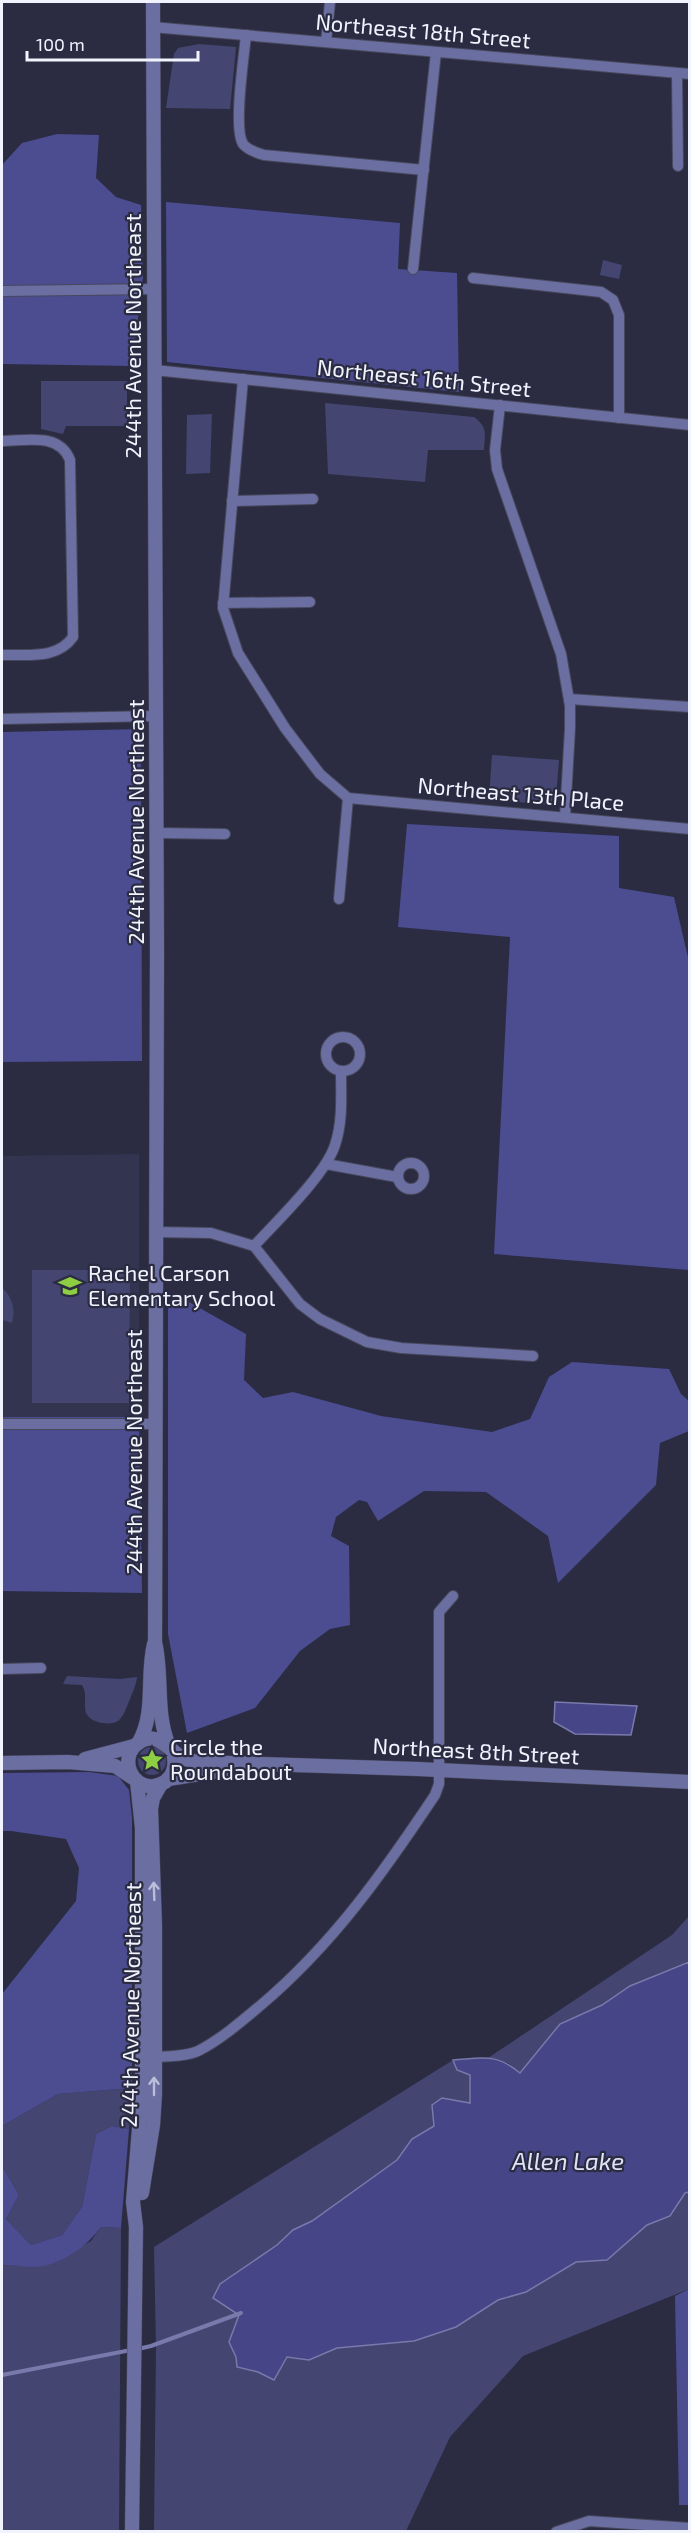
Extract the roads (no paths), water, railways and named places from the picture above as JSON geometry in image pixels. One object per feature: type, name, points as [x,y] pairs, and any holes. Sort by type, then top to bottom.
[{"type":"street","name":"244th Avenue Northeast","points":[[153,2],[157,716],[155,1642],[160,1663],[162,1723],[170,1748]]},
{"type":"street","points":[[326,42],[330,2]]},
{"type":"street","name":"Northeast 18th Street","points":[[153,27],[690,74]]},
{"type":"street","points":[[246,35],[238,127],[243,144],[248,149],[264,155],[424,170]]},
{"type":"street","points":[[413,269],[436,52]]},
{"type":"street","points":[[677,73],[678,166]]},
{"type":"street","points":[[473,278],[601,292],[613,300],[619,315],[619,418]]},
{"type":"street","points":[[2,291],[153,289]]},
{"type":"street","name":"Northeast 16th Street","points":[[154,370],[690,425]]},
{"type":"street","points":[[243,379],[223,608],[238,653],[285,728],[320,774],[348,798],[339,899]]},
{"type":"street","points":[[500,405],[495,450],[497,469],[561,654],[569,699],[570,728],[565,817]]},
{"type":"street","points":[[2,441],[46,441],[61,446],[70,460],[73,637],[66,646],[54,653],[2,655]]},
{"type":"street","points":[[231,501],[313,498]]},
{"type":"street","points":[[224,603],[310,602]]},
{"type":"street","points":[[569,699],[690,707]]},
{"type":"street","points":[[2,719],[157,716]]},
{"type":"street","name":"Northeast 13th Place","points":[[348,798],[690,829]]},
{"type":"street","points":[[157,833],[225,834]]},
{"type":"street","points":[[254,1246],[326,1164],[335,1145],[342,1116],[341,1071]]},
{"type":"street","points":[[326,1164],[397,1177]]},
{"type":"street","points":[[157,1232],[211,1233],[254,1246],[300,1304],[320,1319],[367,1342],[401,1348],[533,1356]]},
{"type":"street","points":[[2,1424],[154,1424]]},
{"type":"street","points":[[148,2057],[196,2052],[244,2019],[287,1983],[325,1945],[394,1857],[435,1795],[439,1784],[439,1612],[453,1596]]},
{"type":"street","name":"244th Avenue Northeast","points":[[137,1744],[146,1730],[150,1705],[149,1662],[155,1642]]},
{"type":"street","points":[[2,1669],[41,1668]]},
{"type":"street","points":[[2,1763],[68,1762],[115,1766],[149,1786],[165,1781],[175,1765],[170,1748],[164,1742],[151,1738],[137,1744],[68,1762]]},
{"type":"street","points":[[135,1779],[129,1772],[128,1758],[137,1744]]},
{"type":"street","name":"Northeast 8th Street","points":[[170,1748],[184,1759],[199,1762],[690,1782]]},
{"type":"street","name":"Northeast 8th Street","points":[[165,1781],[194,1774],[247,1769],[260,1764]]},
{"type":"street","name":"244th Avenue Northeast","points":[[135,1779],[142,1818],[148,2057]]},
{"type":"street","name":"244th Avenue Northeast","points":[[132,2532],[135,2244],[146,2125],[155,1926],[151,1809],[153,1798],[165,1781]]},
{"type":"street","points":[[556,2532],[589,2522],[690,2528]]},
{"type":"water","points":[[555,1702],[637,1706],[631,1735],[575,1734],[554,1722]]},
{"type":"water","name":"Allen Lake","points":[[689,1962],[689,2192],[685,2193],[670,2216],[647,2225],[607,2260],[576,2262],[526,2292],[498,2300],[456,2327],[414,2341],[337,2348],[309,2360],[287,2357],[274,2380],[258,2372],[237,2367],[236,2357],[229,2342],[239,2315],[213,2298],[220,2284],[277,2245],[293,2230],[312,2221],[397,2160],[412,2139],[434,2126],[432,2105],[442,2098],[470,2103],[470,2075],[457,2070],[453,2060],[489,2058],[504,2062],[520,2073],[560,2024],[602,2005],[630,1986]]},
{"type":"waterway","points":[[138,2349],[241,2313]]},
{"type":"waterway","points":[[2,2375],[131,2350]]},
{"type":"place","name":"Rachel Carson Elementary School","points":[[70,1286]]},
{"type":"place","name":"Circle the Roundabout","points":[[152,1760]]}]
